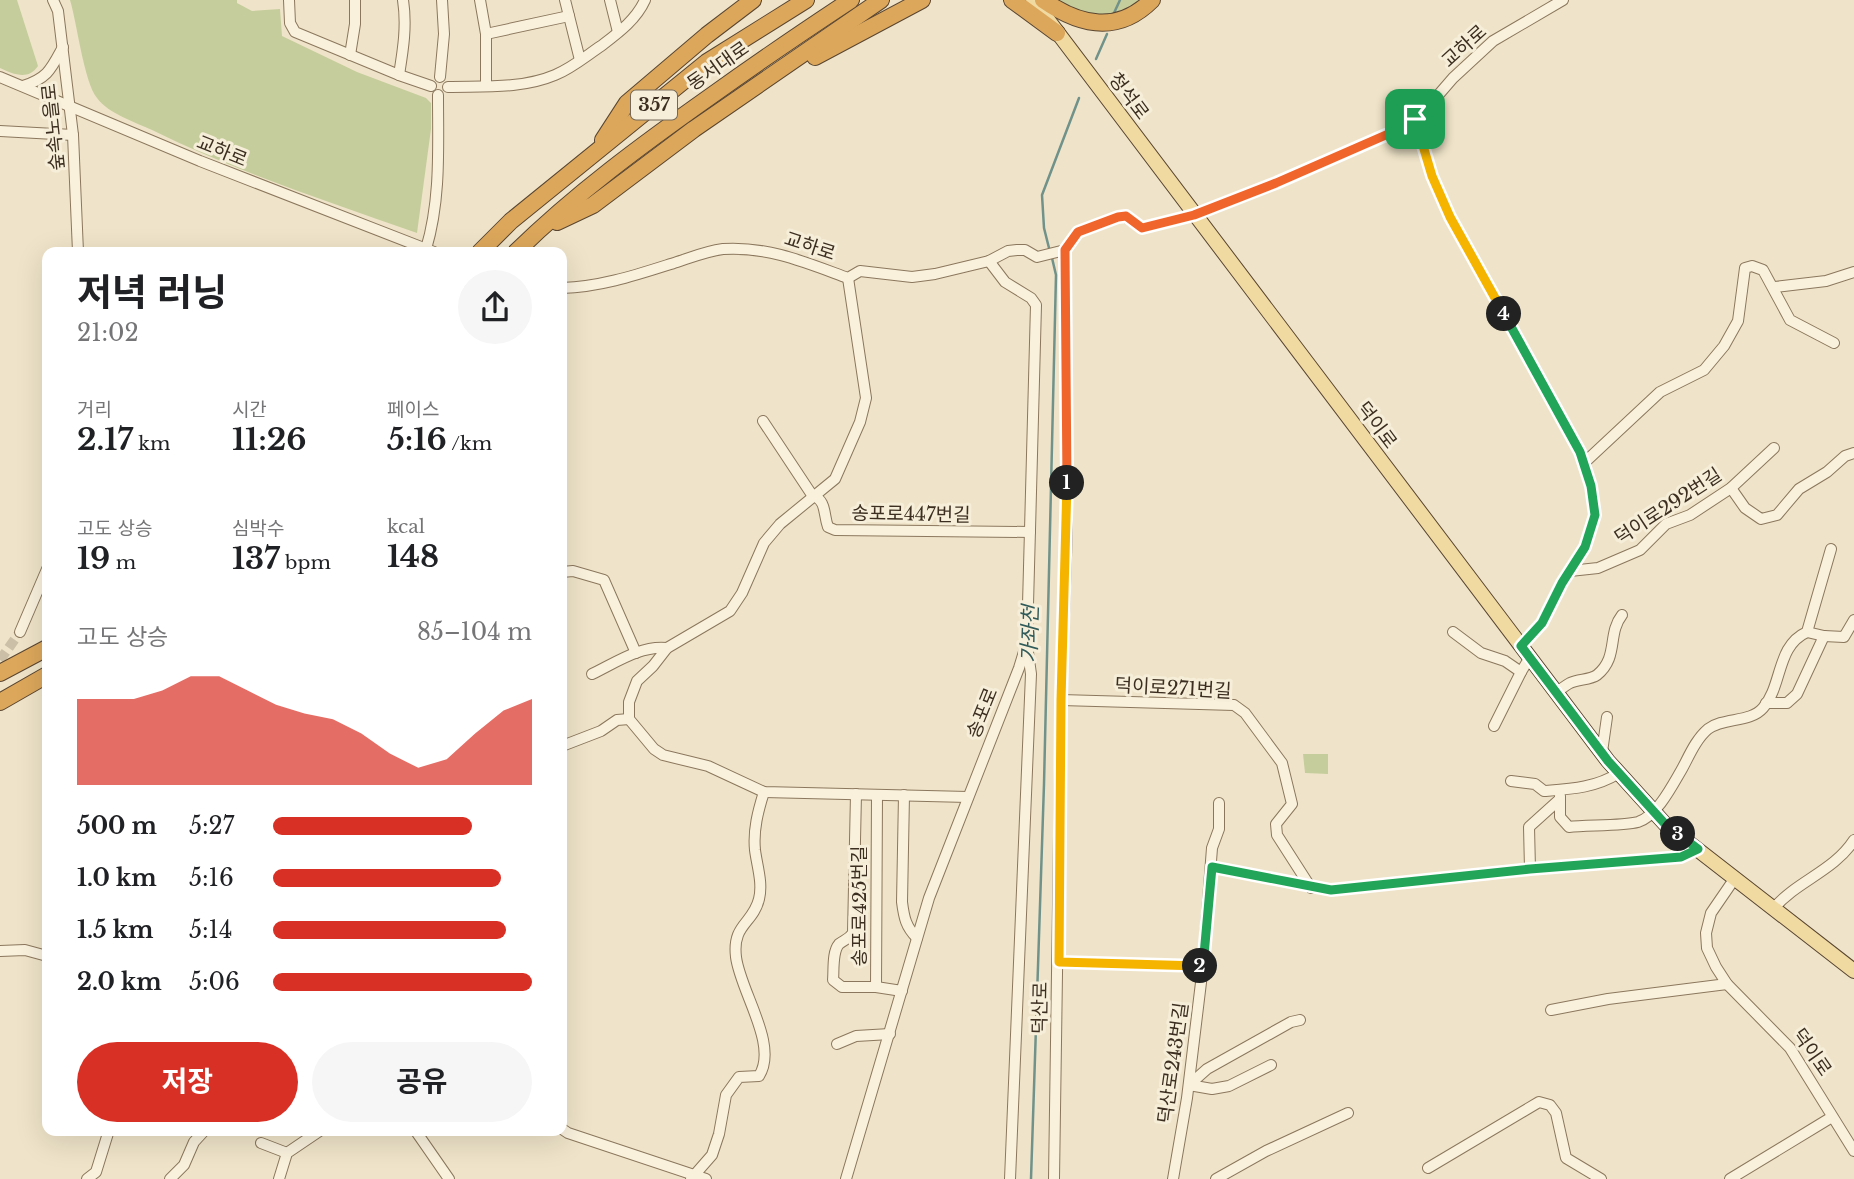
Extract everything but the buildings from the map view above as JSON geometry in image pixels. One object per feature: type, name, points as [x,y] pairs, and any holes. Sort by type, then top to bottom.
[{"type":"highway","points":[[595,153],[627,103],[707,35],[754,0]]},
{"type":"highway","name":"동서대로","points":[[485,247],[511,221],[707,62],[806,0]]},
{"type":"highway","name":"동서대로","points":[[521,247],[642,144],[851,0]]},
{"type":"highway","points":[[536,232],[593,205],[694,129],[881,0]]},
{"type":"highway","points":[[748,93],[922,0]]},
{"type":"highway","points":[[1012,0],[1057,33]]},
{"type":"highway","points":[[1043,0],[1080,20],[1107,23],[1125,19],[1141,11],[1152,0]]},
{"type":"highway","points":[[0,673],[42,651]]},
{"type":"highway","points":[[0,702],[42,678]]},
{"type":"main road","name":"357","points":[[805,30],[845,0]]},
{"type":"main road","name":"청석로","points":[[1033,0],[1194,215]]},
{"type":"main road","name":"덕이로","points":[[1194,215],[1619,773],[1666,825],[1854,971]]},
{"type":"street","name":"숲속노을로","points":[[53,0],[58,11],[74,135],[78,247]]},
{"type":"street","points":[[289,0],[290,23],[295,32],[435,90],[446,92],[449,87]]},
{"type":"street","points":[[350,55],[355,24],[355,0]]},
{"type":"street","points":[[399,75],[404,46],[403,0]]},
{"type":"street","points":[[440,77],[444,34],[442,0]]},
{"type":"street","points":[[481,0],[486,86]]},
{"type":"street","points":[[565,0],[580,60]]},
{"type":"street","points":[[610,0],[618,32]]},
{"type":"street","points":[[449,87],[536,82],[554,76],[630,22],[645,0]]},
{"type":"street","name":"교하로","points":[[567,288],[615,281],[721,250],[764,250],[848,278],[860,271],[923,275],[989,261],[1008,251],[1024,250],[1037,257],[1054,253],[1078,232],[1118,217],[1126,216],[1142,228],[1194,215],[1395,131],[1415,119],[1453,78],[1493,41],[1563,0]]},
{"type":"street","points":[[485,34],[569,16]]},
{"type":"street","points":[[23,86],[37,81],[49,72],[62,47]]},
{"type":"street","name":"교하로","points":[[0,77],[200,161],[422,247]]},
{"type":"street","points":[[430,247],[437,198],[433,79],[440,77],[447,81],[449,87]]},
{"type":"street","name":"덕이로292번길","points":[[1415,119],[1432,176],[1450,217],[1580,452],[1591,486],[1595,515],[1585,547],[1526,651]]},
{"type":"street","points":[[0,131],[74,135]]},
{"type":"street","name":"덕산로","points":[[1054,253],[1067,533],[1061,700],[1054,1179]]},
{"type":"street","name":"송포로","points":[[846,1179],[929,898],[1027,642],[1036,305],[1031,298],[1005,282],[989,261]]},
{"type":"street","points":[[1584,463],[1660,392],[1704,370],[1724,346],[1738,321],[1745,268],[1752,266],[1763,270],[1790,320],[1834,344]]},
{"type":"street","points":[[1775,288],[1826,281],[1854,272]]},
{"type":"street","name":"송포로447번길","points":[[629,719],[629,702],[637,681],[667,648],[730,611],[742,593],[754,560],[764,543],[780,524],[835,479],[860,422],[866,398],[848,278]]},
{"type":"street","name":"송포로447번길","points":[[763,421],[811,495],[820,498],[825,507],[828,527],[835,530],[1030,533]]},
{"type":"street","name":"덕이로292번길","points":[[1570,571],[1598,568],[1640,550],[1666,524],[1690,515],[1731,488],[1774,448]]},
{"type":"street","points":[[1731,488],[1745,508],[1761,519],[1777,515],[1799,489],[1845,456],[1854,453]]},
{"type":"street","points":[[1807,632],[1831,549]]},
{"type":"street","points":[[567,572],[604,580],[636,653]]},
{"type":"street","points":[[20,632],[42,581]]},
{"type":"street","points":[[1557,692],[1570,683],[1596,676],[1608,663],[1612,653],[1615,624],[1622,615]]},
{"type":"street","points":[[1560,794],[1560,817],[1569,827],[1639,822],[1654,812],[1694,747],[1708,730],[1723,722],[1748,717],[1761,710],[1766,704],[1789,646],[1797,637],[1807,632],[1844,637],[1854,620]]},
{"type":"street","points":[[1453,632],[1481,653],[1504,661],[1521,672]]},
{"type":"street","points":[[1766,704],[1787,703],[1797,694],[1824,636]]},
{"type":"street","name":"덕산로","points":[[1010,1179],[1031,674],[1027,642]]},
{"type":"street","name":"송포로447번길","points":[[592,674],[636,653],[667,648]]},
{"type":"street","points":[[1494,726],[1521,672],[1526,651]]},
{"type":"street","name":"덕이로271번길","points":[[1061,700],[1234,705],[1245,713],[1282,763],[1292,804],[1276,824],[1277,835],[1311,888]]},
{"type":"street","points":[[1602,752],[1607,717]]},
{"type":"street","points":[[567,744],[601,731],[617,720],[629,719],[654,749],[663,755],[708,766],[764,792],[968,797]]},
{"type":"street","points":[[1511,781],[1535,784],[1544,791],[1560,794],[1606,781],[1619,773]]},
{"type":"street","points":[[692,1177],[712,1155],[726,1095],[740,1077],[758,1076],[764,1068],[763,1037],[740,977],[735,943],[740,927],[753,913],[759,898],[760,878],[755,836],[757,814],[764,792]]},
{"type":"street","name":"송포로425번길","points":[[856,794],[853,933],[849,939],[841,942],[836,950],[833,981],[842,987],[876,987],[877,795]]},
{"type":"street","points":[[1530,869],[1530,827],[1560,794]]},
{"type":"street","points":[[904,795],[902,902],[904,920],[917,938]]},
{"type":"street","name":"덕산로243번길","points":[[1173,1179],[1189,1085],[1203,966],[1212,848],[1219,830],[1219,803]]},
{"type":"street","points":[[1773,908],[1784,895],[1824,870],[1854,840]]},
{"type":"street","points":[[1212,867],[1331,890],[1530,869],[1681,857],[1698,849]]},
{"type":"street","name":"덕이로","points":[[1735,878],[1711,913],[1706,933],[1707,948],[1727,984],[1790,1048],[1854,1151]]},
{"type":"street","points":[[0,951],[24,950],[42,955]]},
{"type":"street","points":[[1059,962],[1203,966]]},
{"type":"street","points":[[1551,1010],[1608,999],[1727,984]]},
{"type":"street","points":[[876,987],[902,991]]},
{"type":"street","points":[[1189,1085],[1207,1069],[1291,1022],[1300,1020]]},
{"type":"street","points":[[837,1044],[856,1036],[890,1034]]},
{"type":"street","points":[[1189,1085],[1212,1089],[1228,1086],[1271,1065]]},
{"type":"street","points":[[1428,1168],[1539,1102],[1550,1105],[1556,1113],[1566,1158],[1601,1179]]},
{"type":"street","points":[[1216,1179],[1348,1113]]},
{"type":"street","points":[[1730,1179],[1832,1117]]},
{"type":"street","points":[[567,1132],[692,1177],[706,1179]]},
{"type":"street","points":[[87,1179],[96,1172],[107,1136]]},
{"type":"street","points":[[170,1179],[184,1165],[200,1136]]},
{"type":"street","points":[[279,1179],[287,1153],[312,1136]]},
{"type":"street","points":[[419,1136],[449,1179]]},
{"type":"street","points":[[261,1143],[287,1153]]},
{"type":"green space","points":[[0,0],[17,0],[38,66],[25,75],[0,68]]},
{"type":"green space","points":[[70,0],[237,0],[237,3],[252,11],[280,9],[282,36],[357,72],[426,98],[431,103],[431,129],[417,233],[249,173],[108,109],[97,98],[88,79]]},
{"type":"green space","points":[[1052,0],[1144,0],[1119,14],[1098,17],[1078,12]]},
{"type":"green space","points":[[1303,754],[1328,754],[1328,774],[1305,773]]},
{"type":"waterway","name":"가좌천","points":[[1114,13],[1120,0]]},
{"type":"waterway","name":"가좌천","points":[[1096,59],[1107,34]]},
{"type":"waterway","name":"가좌천","points":[[1050,252],[1044,228],[1042,195],[1079,98]]},
{"type":"waterway","name":"가좌천","points":[[1031,1179],[1056,275],[1052,258]]},
{"type":"tunnel","points":[[0,660],[20,632]]},
{"type":"route","points":[[1415,119],[1432,176],[1450,217],[1580,452],[1591,486],[1595,515],[1585,547],[1562,583],[1542,623],[1521,646],[1608,761],[1666,825],[1698,849],[1681,857],[1530,869],[1331,890],[1212,867],[1203,966],[1059,962],[1061,700],[1067,533],[1065,250],[1078,232],[1086,227],[1126,216],[1142,228],[1194,215],[1276,183],[1395,131],[1415,119]]}]
